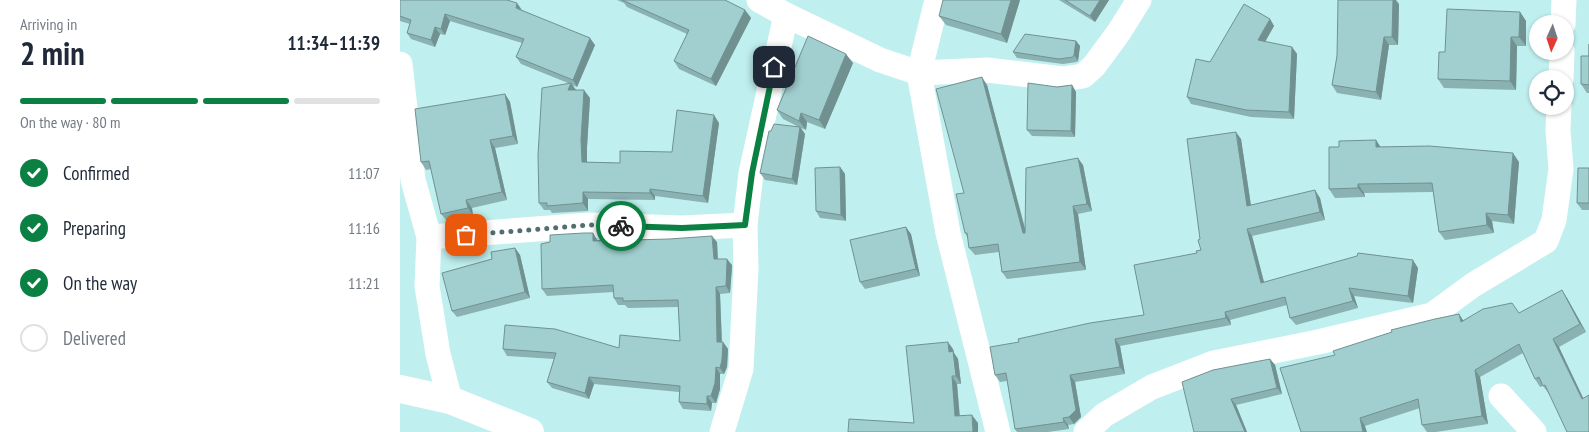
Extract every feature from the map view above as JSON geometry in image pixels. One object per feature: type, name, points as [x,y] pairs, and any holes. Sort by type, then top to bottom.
[{"type":"street","points":[[759,0],[786,16],[880,60],[919,73],[987,70],[1062,79],[1083,76],[1094,66],[1119,32],[1139,0]]},
{"type":"street","points":[[937,0],[919,73],[948,233],[998,432]]},
{"type":"street","points":[[1563,15],[1564,0]]},
{"type":"street","points":[[722,432],[741,369],[746,269],[745,225],[752,173],[786,16]]},
{"type":"street","points":[[400,64],[413,180],[429,238],[427,286],[438,354],[450,400]]},
{"type":"street","points":[[1086,432],[1104,415],[1152,387],[1214,363],[1318,342],[1432,315],[1473,285],[1546,241],[1554,220],[1561,169],[1559,115]]},
{"type":"street","points":[[429,238],[590,225],[682,228],[745,225]]},
{"type":"street","points":[[400,389],[450,400],[530,432]]},
{"type":"street","points":[[1501,396],[1534,432]]},
{"type":"building","points":[[400,0],[507,0],[517,3],[516,8],[590,38],[573,80],[516,57],[524,39],[445,14],[441,29],[435,27],[431,40],[407,33],[411,20],[400,16]]},
{"type":"building","points":[[622,0],[725,0],[745,10],[711,79],[674,61],[689,30]]},
{"type":"building","points":[[943,0],[1011,0],[1001,34],[939,16]]},
{"type":"building","points":[[1065,0],[1100,0],[1090,16]]},
{"type":"building","points":[[1338,0],[1393,0],[1392,37],[1384,37],[1376,92],[1332,85],[1337,56]]},
{"type":"building","points":[[1244,4],[1270,19],[1258,40],[1292,47],[1289,112],[1246,110],[1187,97],[1196,59],[1210,62]]},
{"type":"building","points":[[1447,9],[1520,12],[1519,37],[1511,37],[1510,81],[1438,79],[1439,52],[1445,52]]},
{"type":"building","points":[[1025,34],[1076,41],[1074,55],[1073,57],[1059,59],[1013,52]]},
{"type":"building","points":[[808,36],[846,54],[819,120],[801,113],[799,121],[777,110]]},
{"type":"building","points":[[1581,56],[1589,56],[1589,85],[1581,84]]},
{"type":"building","points":[[982,77],[1023,233],[1025,233],[1026,168],[1078,158],[1087,204],[1073,206],[1080,262],[1002,272],[998,244],[969,248],[967,233],[965,233],[956,194],[964,193],[936,89]]},
{"type":"building","points":[[571,83],[568,90],[584,90],[581,140],[582,162],[620,163],[620,151],[672,152],[677,110],[714,115],[703,196],[650,189],[650,193],[583,192],[583,203],[547,206],[547,203],[539,203],[538,155],[542,88]]},
{"type":"building","points":[[1028,83],[1057,87],[1072,85],[1071,131],[1027,130]]},
{"type":"building","points":[[505,94],[513,136],[490,140],[502,192],[466,200],[468,208],[441,214],[429,161],[421,162],[415,109]]},
{"type":"building","points":[[774,124],[800,127],[792,179],[760,173],[769,131],[771,131]]},
{"type":"building","points":[[1236,132],[1247,206],[1315,190],[1320,212],[1247,229],[1261,283],[1357,256],[1358,253],[1413,260],[1408,296],[1349,288],[1353,301],[1290,318],[1285,297],[1225,312],[1226,318],[1115,339],[1120,367],[1070,375],[1076,410],[1069,417],[1063,418],[1064,422],[1015,429],[1006,373],[995,375],[990,347],[1019,342],[1018,339],[1090,323],[1144,315],[1134,265],[1197,253],[1196,251],[1201,250],[1198,240],[1200,239],[1187,139]]},
{"type":"building","points":[[1376,140],[1376,147],[1429,146],[1513,153],[1508,215],[1486,213],[1487,225],[1439,232],[1432,183],[1358,184],[1358,188],[1329,189],[1329,147],[1339,147],[1339,141]]},
{"type":"building","points":[[840,167],[841,215],[816,211],[815,168]]},
{"type":"building","points":[[1578,168],[1589,168],[1589,203],[1577,203]]},
{"type":"building","points":[[906,227],[916,269],[860,282],[850,240]]},
{"type":"building","points":[[593,233],[593,241],[712,236],[714,259],[727,259],[727,262],[726,286],[716,287],[717,342],[723,342],[722,360],[720,368],[716,367],[715,383],[711,396],[707,396],[707,404],[679,402],[680,386],[589,377],[585,393],[547,382],[556,353],[503,349],[505,325],[555,329],[619,348],[620,335],[680,341],[678,300],[623,301],[623,298],[614,298],[613,285],[542,289],[541,244],[550,242],[550,235]]},
{"type":"building","points":[[515,248],[525,292],[452,311],[442,273],[492,259],[491,252]]},
{"type":"building","points":[[1562,290],[1580,324],[1553,339],[1582,399],[1589,395],[1589,432],[1567,432],[1545,385],[1543,386],[1539,377],[1535,379],[1519,344],[1475,370],[1482,416],[1422,425],[1418,399],[1360,418],[1363,432],[1301,432],[1280,368],[1335,355],[1333,351],[1392,332],[1391,330],[1435,319],[1459,314],[1461,322],[1483,309],[1512,303],[1519,313]]},
{"type":"building","points":[[948,342],[949,352],[953,351],[956,376],[952,376],[955,416],[972,415],[973,432],[848,432],[849,419],[914,423],[906,346]]},
{"type":"building","points":[[1270,359],[1277,388],[1231,399],[1245,432],[1194,432],[1182,382],[1213,370]]},
{"type":"way so far","points":[[466,235],[590,225],[621,226]]},
{"type":"route","points":[[621,226],[682,228],[745,225],[752,173],[774,67]]}]
